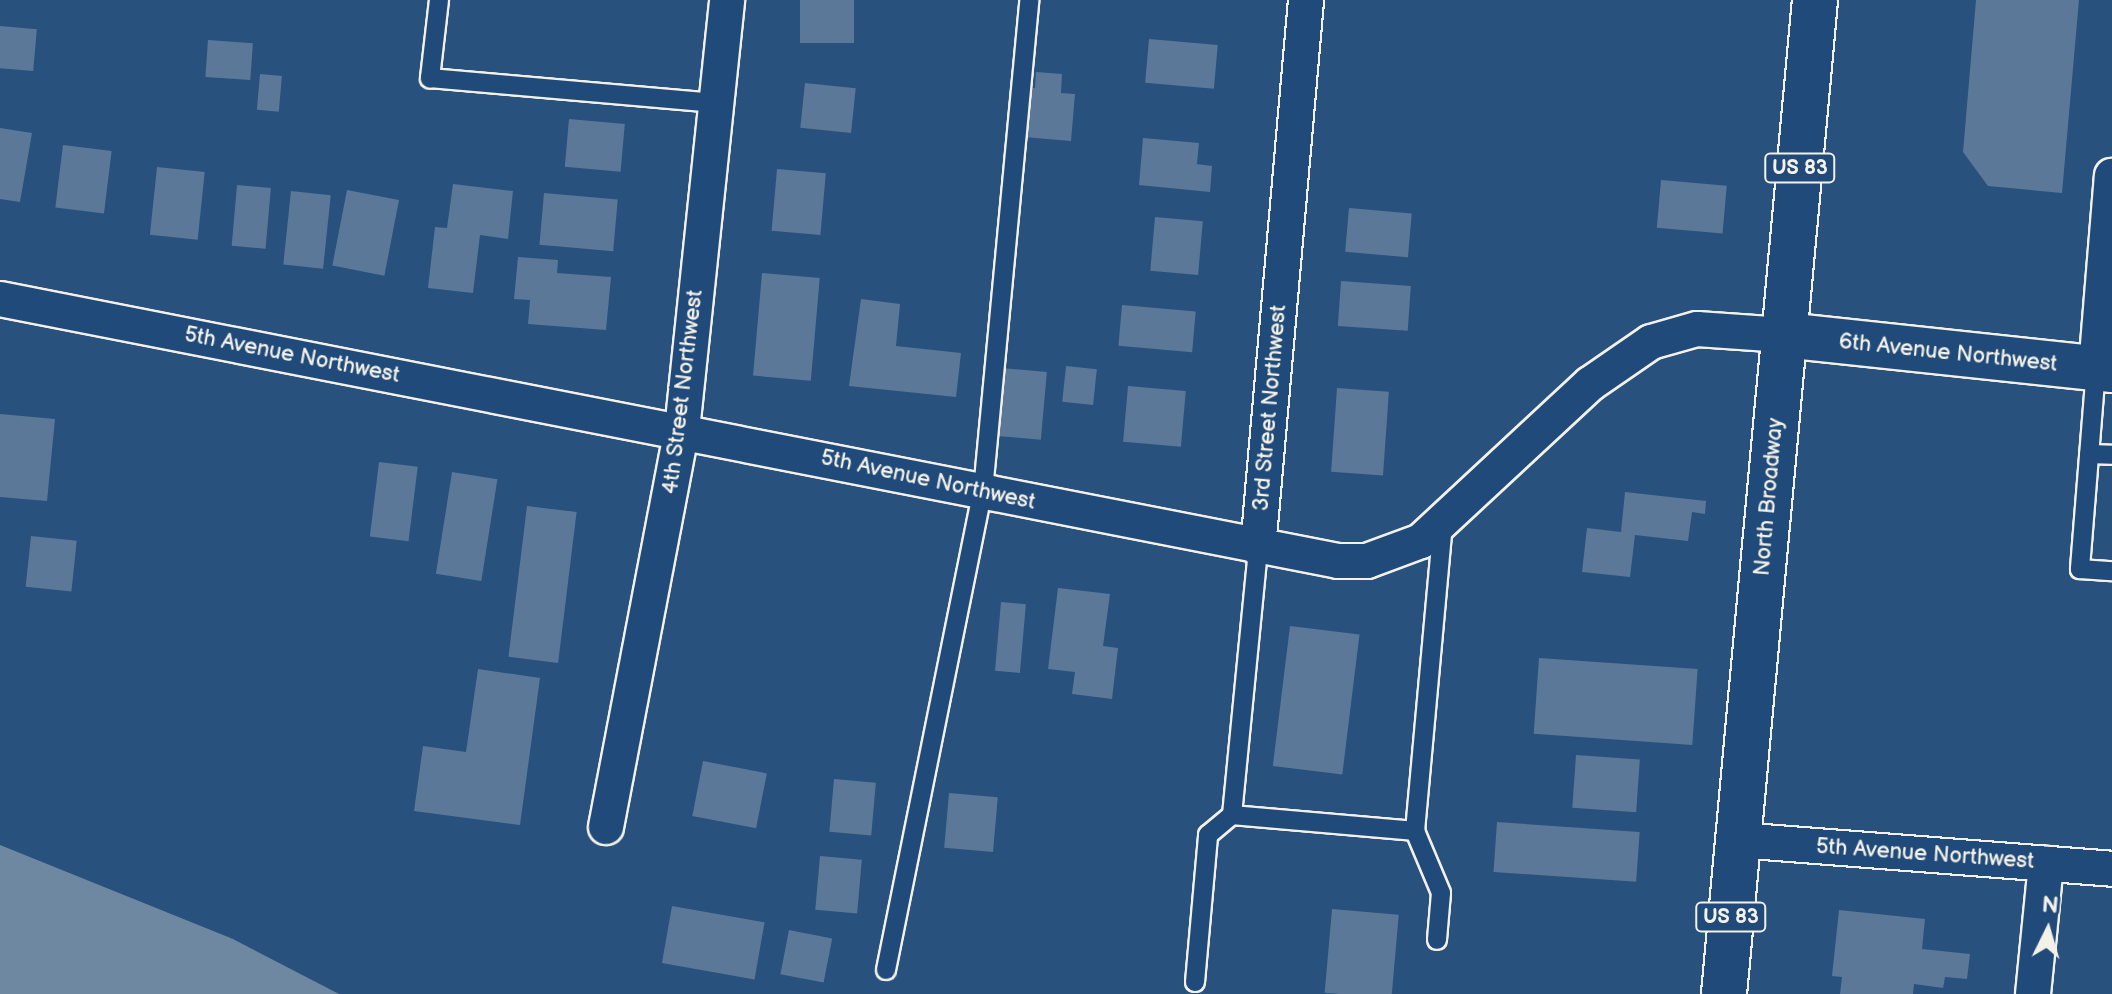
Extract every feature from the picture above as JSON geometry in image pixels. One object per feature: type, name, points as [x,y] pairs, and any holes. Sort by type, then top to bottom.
[{"type":"main road","name":"North Broadway","points":[[1724,994],[1815,0]]},
{"type":"main road","name":"6th Avenue Northwest","points":[[1784,335],[2104,369]]},
{"type":"street","name":"4th Street Northwest","points":[[606,827],[682,430],[727,0]]},
{"type":"street","name":"3rd Street Northwest","points":[[1258,548],[1306,0]]},
{"type":"street","points":[[2104,369],[2112,176]]},
{"type":"street","name":"5th Avenue Northwest","points":[[0,299],[682,430],[1258,548],[1367,561],[1421,541],[1443,526],[1627,355],[1697,329],[1784,335]]},
{"type":"street","name":"5th Avenue Northwest","points":[[1738,840],[2112,869]]},
{"type":"street","points":[[2033,994],[2046,864]]},
{"type":"lane","points":[[439,0],[430,78],[715,103]]},
{"type":"lane","points":[[886,970],[983,491],[1029,0]]},
{"type":"lane","points":[[2104,369],[2089,454],[2080,569],[2112,571]]},
{"type":"lane","points":[[2089,454],[2112,455]]},
{"type":"lane","points":[[1437,940],[1441,893],[1415,831],[1443,526]]},
{"type":"lane","name":"3rd Street Northwest","points":[[1232,815],[1258,548]]},
{"type":"lane","points":[[1195,982],[1208,835],[1232,815],[1415,831]]},
{"type":"water","points":[[0,845],[233,939],[339,994],[0,994]]},
{"type":"building","points":[[800,0],[854,0],[854,43],[800,43]]},
{"type":"building","points":[[1976,0],[2079,0],[2062,193],[1988,186],[1963,152]]},
{"type":"building","points":[[0,26],[37,29],[33,71],[0,68]]},
{"type":"building","points":[[1149,39],[1218,45],[1214,89],[1145,83]]},
{"type":"building","points":[[208,40],[253,43],[250,80],[205,77]]},
{"type":"building","points":[[1036,72],[1062,74],[1061,93],[1075,94],[1071,141],[1024,137],[1028,88],[1035,88]]},
{"type":"building","points":[[260,74],[282,76],[279,112],[257,110]]},
{"type":"building","points":[[805,83],[856,88],[851,133],[800,128]]},
{"type":"building","points":[[569,119],[625,124],[621,172],[565,167]]},
{"type":"building","points":[[0,128],[32,133],[20,202],[0,199]]},
{"type":"building","points":[[1143,138],[1199,143],[1197,164],[1212,166],[1210,192],[1139,185]]},
{"type":"building","points":[[63,145],[112,151],[104,214],[55,208]]},
{"type":"building","points":[[157,167],[205,172],[198,240],[150,235]]},
{"type":"building","points":[[777,169],[826,173],[820,235],[772,231]]},
{"type":"building","points":[[1661,180],[1727,186],[1723,234],[1657,228]]},
{"type":"building","points":[[453,184],[513,191],[508,239],[480,235],[473,293],[428,288],[435,227],[447,228]]},
{"type":"building","points":[[237,185],[271,188],[266,249],[232,246]]},
{"type":"building","points":[[347,190],[399,200],[384,276],[332,266]]},
{"type":"building","points":[[291,191],[331,195],[323,269],[283,265]]},
{"type":"building","points":[[544,193],[618,199],[613,251],[539,245]]},
{"type":"building","points":[[1349,208],[1412,213],[1408,257],[1345,252]]},
{"type":"building","points":[[1155,217],[1203,221],[1198,275],[1150,271]]},
{"type":"building","points":[[518,257],[558,260],[557,273],[611,277],[606,330],[528,324],[530,300],[514,299]]},
{"type":"building","points":[[762,273],[820,278],[811,381],[753,376]]},
{"type":"building","points":[[1341,281],[1411,286],[1408,331],[1338,326]]},
{"type":"building","points":[[861,299],[900,304],[896,346],[961,353],[956,397],[849,386]]},
{"type":"building","points":[[1122,305],[1196,311],[1192,352],[1118,346]]},
{"type":"building","points":[[1066,366],[1097,369],[1093,405],[1062,402]]},
{"type":"building","points":[[1001,368],[1047,372],[1041,440],[995,436]]},
{"type":"building","points":[[1128,386],[1186,391],[1181,447],[1123,442]]},
{"type":"building","points":[[1337,388],[1389,392],[1383,475],[1331,472]]},
{"type":"building","points":[[0,414],[55,419],[47,501],[0,497]]},
{"type":"building","points":[[379,462],[418,467],[409,541],[370,536]]},
{"type":"building","points":[[452,472],[497,479],[481,581],[436,574]]},
{"type":"building","points":[[1625,492],[1706,501],[1705,514],[1692,512],[1688,541],[1635,535],[1630,577],[1582,572],[1587,528],[1621,532]]},
{"type":"building","points":[[527,506],[577,512],[558,663],[508,657]]},
{"type":"building","points":[[31,536],[77,541],[71,592],[26,587]]},
{"type":"building","points":[[1058,588],[1110,594],[1103,646],[1118,648],[1112,699],[1072,694],[1075,672],[1048,669]]},
{"type":"building","points":[[1001,602],[1026,604],[1020,673],[995,671]]},
{"type":"building","points":[[1290,626],[1359,635],[1342,774],[1273,766]]},
{"type":"building","points":[[1539,658],[1698,669],[1692,745],[1534,734]]},
{"type":"building","points":[[478,669],[540,678],[520,825],[414,811],[423,746],[466,752]]},
{"type":"building","points":[[1576,755],[1640,759],[1636,812],[1572,808]]},
{"type":"building","points":[[703,761],[767,773],[756,828],[692,816]]},
{"type":"building","points":[[834,779],[876,783],[871,835],[829,832]]},
{"type":"building","points":[[949,793],[998,797],[993,852],[944,848]]},
{"type":"building","points":[[1497,822],[1640,832],[1636,882],[1494,872]]},
{"type":"building","points":[[820,856],[862,860],[857,913],[815,910]]},
{"type":"building","points":[[672,906],[765,922],[755,979],[662,963]]},
{"type":"building","points":[[1332,909],[1399,915],[1392,994],[1325,993]]},
{"type":"building","points":[[1839,910],[1925,919],[1922,949],[1970,954],[1967,979],[1945,977],[1943,988],[1914,984],[1913,994],[1840,994],[1842,977],[1832,976]]},
{"type":"building","points":[[789,930],[832,938],[824,983],[780,974]]}]
